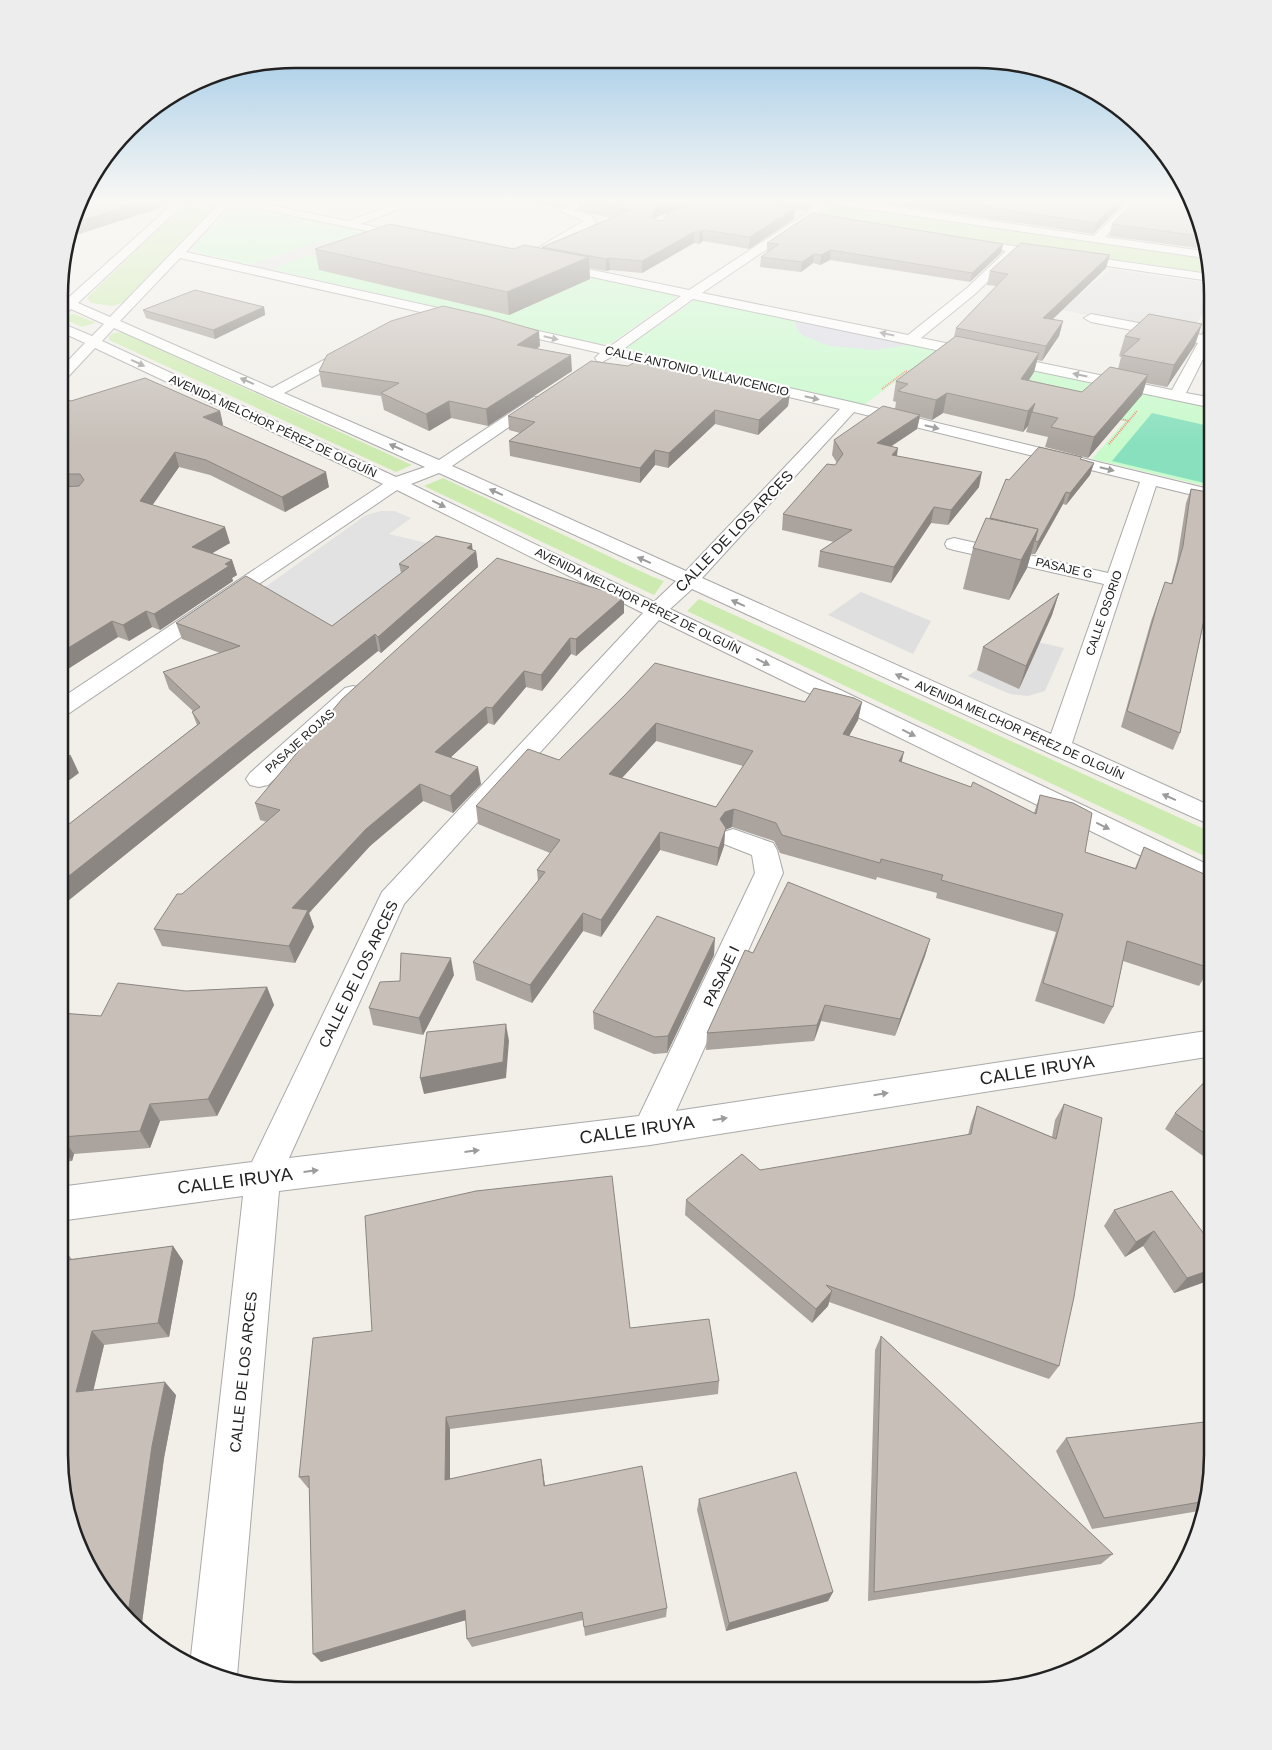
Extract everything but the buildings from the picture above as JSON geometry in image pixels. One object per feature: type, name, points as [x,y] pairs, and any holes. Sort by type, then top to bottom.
[{"type":"street","points":[[68,301],[89,283]]},
{"type":"street","points":[[68,369],[152,283]]},
{"type":"street","points":[[306,283],[475,320]]},
{"type":"street","points":[[636,283],[1205,401]]},
{"type":"street","points":[[589,367],[709,283]]},
{"type":"street","points":[[912,339],[980,283]]},
{"type":"street","name":"AVENIDA MELCHOR PÉREZ DE OLGUÍN","points":[[68,306],[114,322],[440,467],[1205,814]]},
{"type":"street","points":[[411,319],[428,310]]},
{"type":"street","points":[[1091,318],[1205,340]]},
{"type":"street","name":"CALLE ANTONIO VILLAVICENCIO","points":[[494,325],[851,407],[1205,492]]},
{"type":"street","name":"AVENIDA MELCHOR PÉREZ DE OLGUÍN","points":[[68,330],[396,482],[512,549],[656,610],[1205,875]]},
{"type":"street","points":[[273,393],[368,342]]},
{"type":"street","points":[[1177,395],[1205,342]]},
{"type":"street","points":[[68,704],[396,482],[440,467],[548,395]]},
{"type":"street","name":"CALLE DE LOS ARCES","points":[[214,1667],[263,1177],[392,899],[656,610],[689,580],[851,407]]},
{"type":"street","name":"CALLE OSORIO","points":[[1058,748],[1150,479]]},
{"type":"street","name":"PASAJE G","points":[[954,544],[1115,580]]},
{"type":"street","name":"PASAJE ROJAS","points":[[258,779],[367,680]]},
{"type":"street","name":"PASAJE I","points":[[650,1130],[769,872],[764,850],[734,838]]},
{"type":"street","name":"CALLE IRUYA","points":[[68,1203],[650,1130],[1205,1044]]},
{"type":"path","points":[[877,393],[906,371],[916,373]]},
{"type":"path","points":[[1106,447],[1141,407]]},
{"type":"path","points":[[1113,417],[1129,420]]},
{"type":"shaded area","points":[[1094,283],[1204,283],[1205,310],[1190,334],[1061,310]]},
{"type":"shaded area","points":[[795,318],[915,344],[876,350],[830,346],[802,335],[796,327]]},
{"type":"shaded area","points":[[381,511],[394,511],[411,518],[389,534],[435,545],[329,631],[261,590],[366,515]]},
{"type":"shaded area","points":[[861,592],[931,621],[913,654],[828,615]]},
{"type":"shaded area","points":[[1021,638],[1064,648],[1045,691],[1028,696],[1010,694],[968,676]]},
{"type":"green space","points":[[103,283],[144,283],[125,302],[113,306],[91,303],[87,298]]},
{"type":"green space","points":[[330,283],[623,283],[674,293],[678,296],[611,343],[599,344]]},
{"type":"green space","points":[[702,299],[1205,404],[1205,486],[1092,459],[1125,421],[908,372],[864,405],[629,351],[626,348],[695,300]]},
{"type":"green space","points":[[74,314],[95,323],[82,327],[68,321],[68,315]]},
{"type":"green space","points":[[122,332],[412,465],[396,472],[109,340],[109,336],[113,333]]},
{"type":"green space","points":[[1152,413],[1205,425],[1205,483],[1112,461]]},
{"type":"green space","points":[[443,478],[664,581],[654,595],[424,486]]},
{"type":"green space","points":[[699,599],[1205,829],[1205,856],[687,611]]}]
